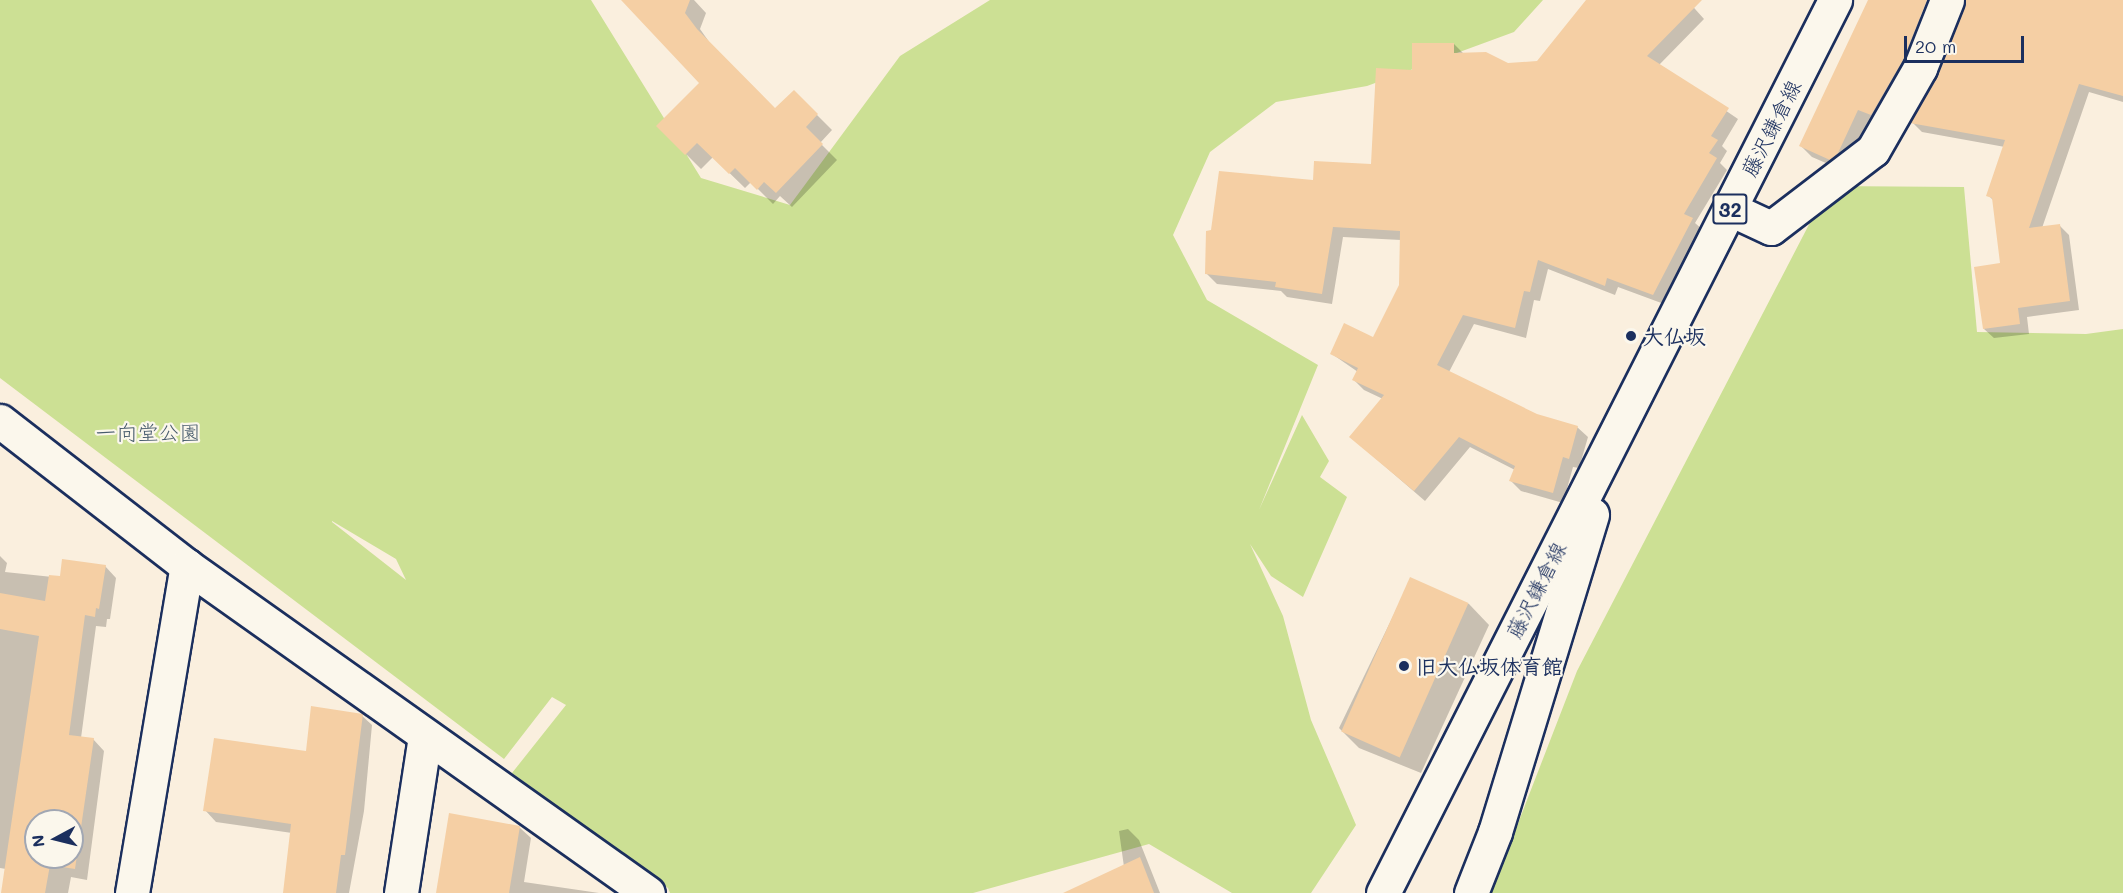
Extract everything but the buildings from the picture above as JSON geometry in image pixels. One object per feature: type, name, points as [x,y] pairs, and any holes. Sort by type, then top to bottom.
[{"type":"street","name":"藤沢鎌倉線","points":[[1383,893],[1834,0]]},
{"type":"street","points":[[1730,209],[1771,228],[1873,150],[1920,68],[1947,0]]},
{"type":"street","name":"藤沢鎌倉線","points":[[1470,893],[1496,832],[1624,416]]},
{"type":"street","points":[[0,421],[188,566],[648,893]]},
{"type":"street","points":[[132,893],[188,566]]},
{"type":"street","points":[[401,893],[425,736]]},
{"type":"green space","name":"一向堂公園","points":[[0,0],[591,0],[701,178],[790,205],[900,56],[990,0],[1543,0],[1514,32],[1367,86],[1276,102],[1210,152],[1173,235],[1207,300],[1318,365],[1259,510],[1302,415],[1329,461],[1320,477],[1347,497],[1303,597],[1271,576],[1250,544],[1283,616],[1311,720],[1356,825],[1311,893],[1232,893],[1149,844],[973,893],[670,893],[668,888],[512,773],[566,705],[552,697],[504,759],[0,378]],"holes":[[[332,521],[396,559],[406,580]]]},
{"type":"green space","points":[[1829,186],[1964,187],[1977,332],[2086,334],[2123,329],[2123,893],[1491,893],[1577,671]]},
{"type":"place","name":"大仏坂","points":[[1631,336]]},
{"type":"place","name":"旧大仏坂体育館","points":[[1404,666]]}]
